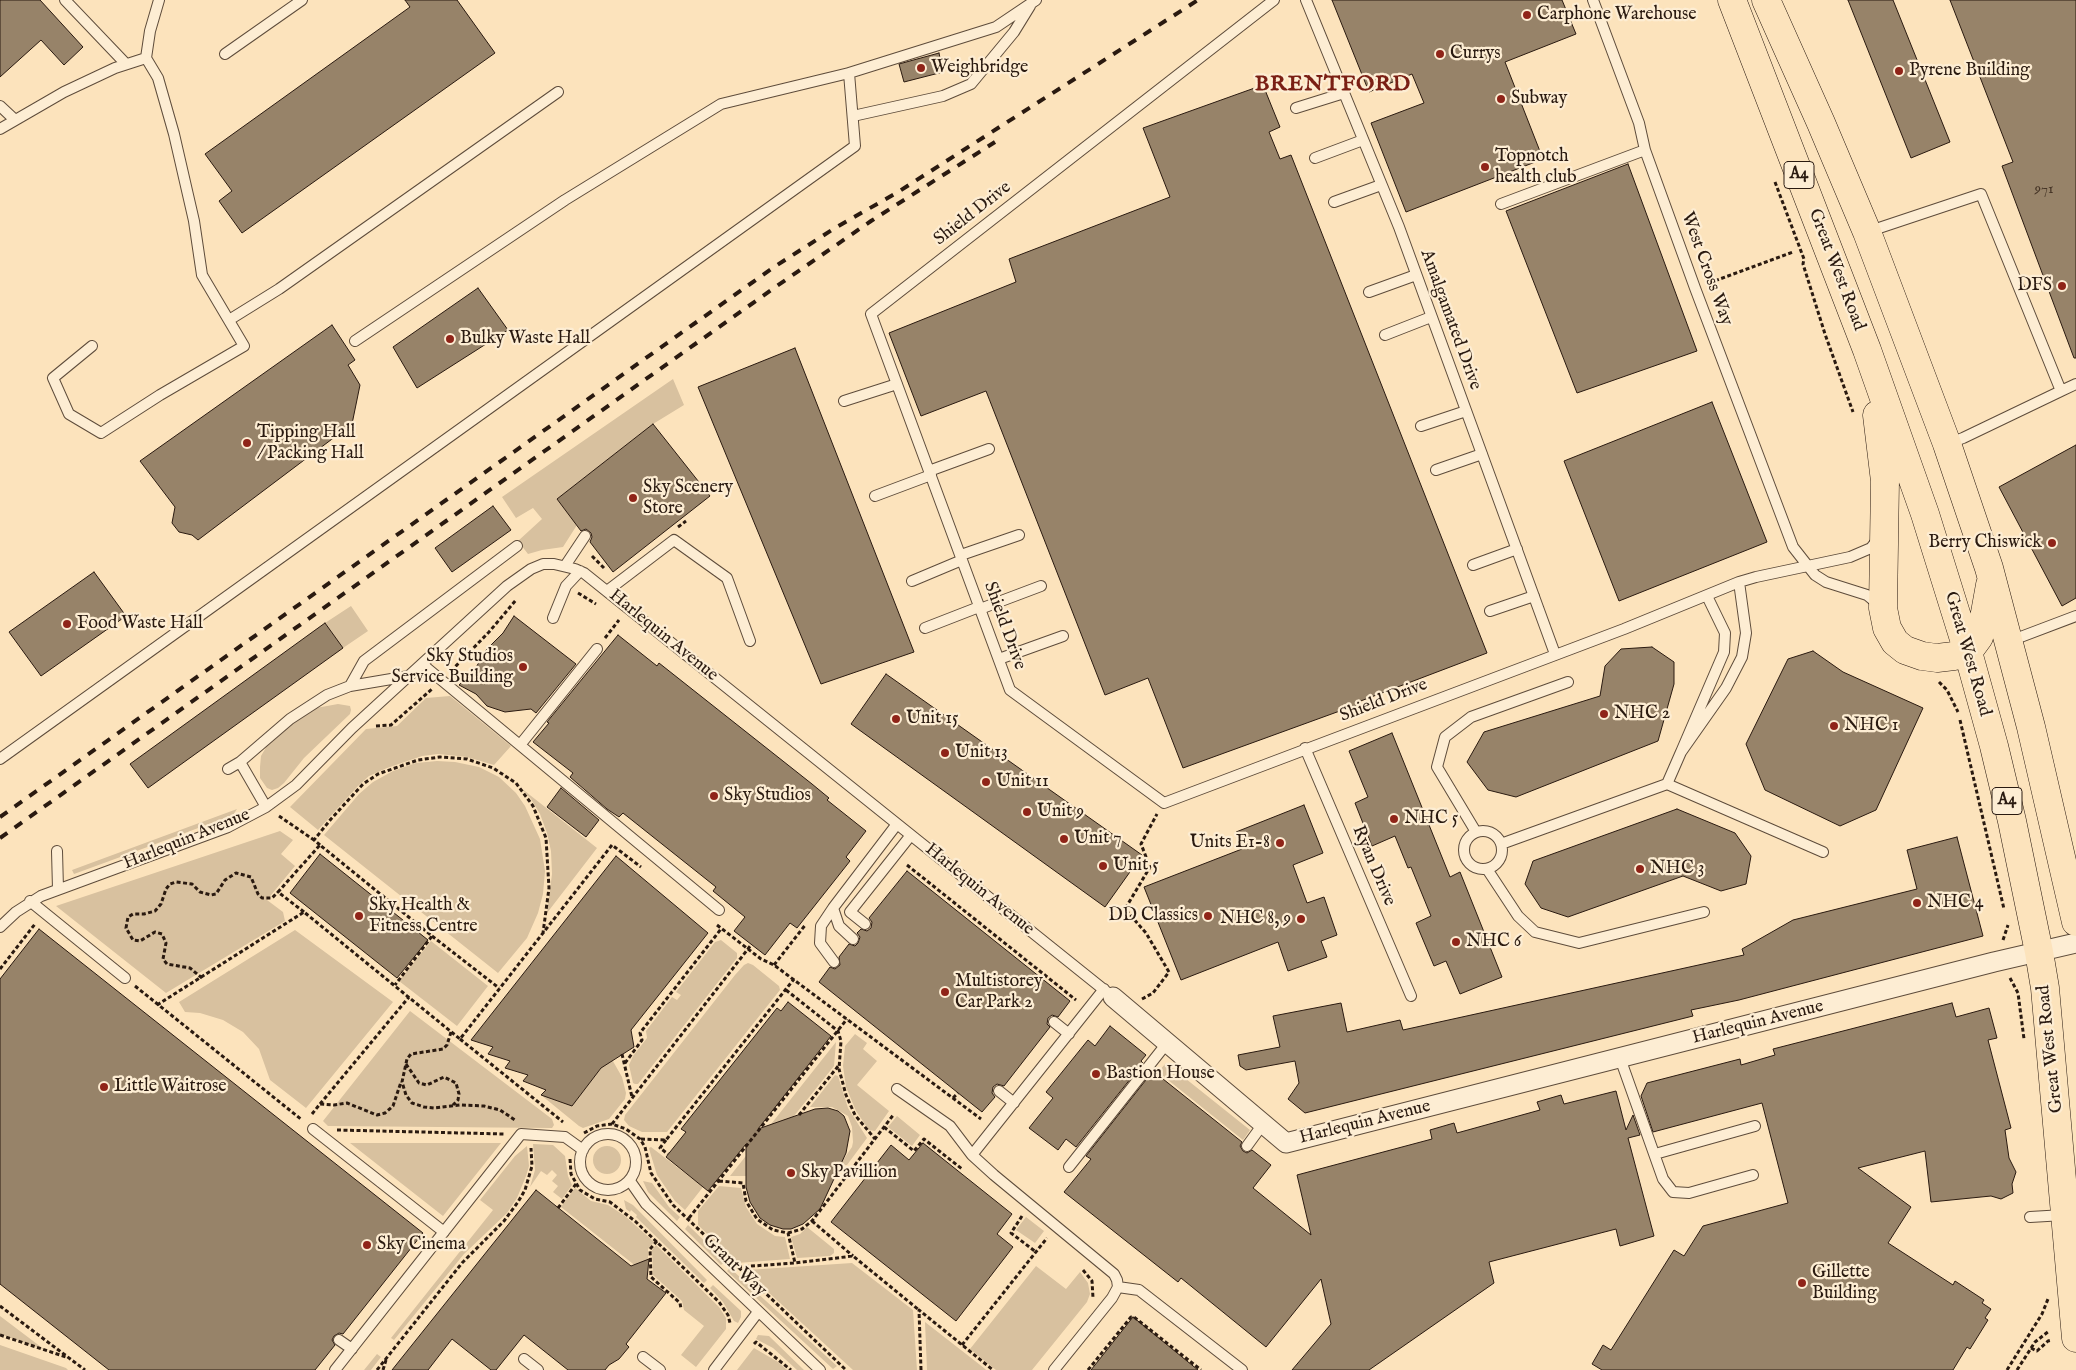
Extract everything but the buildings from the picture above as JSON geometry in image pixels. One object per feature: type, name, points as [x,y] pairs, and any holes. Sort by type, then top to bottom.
[{"type":"highway","name":"Great West Road","points":[[1732,0],[1867,350],[1925,514],[1968,652],[2007,802],[2040,952],[2047,1003],[2076,1338]]},
{"type":"highway","name":"A4","points":[[1766,0],[1867,232],[1946,444],[1989,568],[2032,727],[2076,922]]},
{"type":"highway","points":[[1867,350],[1882,442],[1885,481],[1883,608],[1887,628],[1895,642],[1906,650],[1922,656],[1937,658],[1968,652],[1979,637],[1983,624],[1989,592],[1989,568]]},
{"type":"street","name":"Harlequin Avenue","points":[[1108,993],[1286,1143],[2076,943]]},
{"type":"lane","points":[[65,0],[126,64]]},
{"type":"lane","points":[[92,346],[54,378],[69,414],[101,433],[160,394],[244,346],[202,275],[194,220],[174,134],[158,78],[146,58],[150,31],[159,0]]},
{"type":"lane","points":[[225,54],[302,0]]},
{"type":"lane","name":"Shield Drive","points":[[1274,0],[871,314],[1010,690],[1164,803],[1305,748],[1624,629],[1739,582],[1850,557],[1871,548],[1885,529]]},
{"type":"lane","name":"Amalgamated Drive","points":[[1306,0],[1382,185],[1416,274],[1555,654]]},
{"type":"lane","name":"West Cross Way","points":[[1593,0],[1639,123],[1645,150],[1792,547],[1815,575],[1826,582],[1867,595],[1883,608]]},
{"type":"lane","points":[[355,341],[565,200],[721,104],[849,73],[996,27],[1034,1]]},
{"type":"lane","points":[[853,116],[942,96],[971,84],[1014,32],[1034,1]]},
{"type":"lane","points":[[0,129],[64,92],[126,64],[146,58]]},
{"type":"lane","points":[[0,759],[855,146],[849,73]]},
{"type":"lane","points":[[228,320],[279,289],[558,92]]},
{"type":"lane","points":[[1296,108],[1344,92]]},
{"type":"lane","points":[[0,106],[15,120]]},
{"type":"lane","points":[[1315,158],[1363,140]]},
{"type":"lane","points":[[1501,204],[1645,150]]},
{"type":"lane","points":[[1334,202],[1382,185]]},
{"type":"lane","points":[[1867,232],[1981,194],[2061,391]]},
{"type":"lane","points":[[1369,292],[1416,274]]},
{"type":"lane","points":[[1385,334],[1432,317]]},
{"type":"lane","points":[[844,401],[897,384]]},
{"type":"lane","points":[[1946,444],[1963,438],[2076,384]]},
{"type":"lane","points":[[1421,426],[1466,411]]},
{"type":"lane","points":[[875,496],[988,450]]},
{"type":"lane","points":[[1436,470],[1482,454]]},
{"type":"lane","points":[[912,581],[961,558],[1019,535]]},
{"type":"lane","points":[[564,566],[585,536]]},
{"type":"lane","points":[[607,591],[674,540],[727,578],[750,641]]},
{"type":"lane","points":[[350,686],[364,661],[517,546]]},
{"type":"lane","points":[[1473,566],[1517,549]]},
{"type":"lane","name":"Harlequin Avenue","points":[[0,927],[30,901],[228,827],[266,807],[296,785],[352,728],[520,576],[543,564],[564,566],[580,571],[607,591],[1108,993]]},
{"type":"lane","points":[[553,618],[566,586],[580,571]]},
{"type":"lane","points":[[1681,752],[1726,688],[1742,657],[1746,633],[1739,582]]},
{"type":"lane","points":[[925,628],[1041,586]]},
{"type":"lane","points":[[1490,611],[1534,596]]},
{"type":"lane","points":[[1667,784],[1724,652],[1725,633],[1707,596]]},
{"type":"lane","points":[[2009,641],[2076,616]]},
{"type":"lane","points":[[998,659],[1062,636]]},
{"type":"lane","points":[[520,745],[597,649]]},
{"type":"lane","points":[[422,664],[719,910]]},
{"type":"lane","points":[[228,770],[306,707],[326,695],[350,686],[409,676]]},
{"type":"lane","points":[[1476,832],[1437,767],[1445,738],[1471,718],[1568,682]]},
{"type":"lane","name":"Ryan Drive","points":[[1305,748],[1411,996]]},
{"type":"lane","points":[[240,762],[266,807]]},
{"type":"lane","points":[[1500,844],[1667,784],[1823,852]]},
{"type":"lane","points":[[834,962],[820,943],[821,926],[897,824]]},
{"type":"lane","points":[[1476,832],[1488,832],[1498,838],[1500,844],[1501,857],[1487,869],[1474,867],[1465,858],[1464,846],[1466,840],[1476,832]]},
{"type":"lane","points":[[865,924],[850,912],[911,835]]},
{"type":"lane","points":[[57,851],[58,889]]},
{"type":"lane","points":[[1487,869],[1518,916],[1535,932],[1579,943],[1704,912]]},
{"type":"lane","points":[[30,901],[125,978]]},
{"type":"lane","points":[[833,908],[839,926],[853,939]]},
{"type":"lane","points":[[972,1154],[1069,1034],[1108,993]]},
{"type":"lane","points":[[1054,1022],[1069,1034]]},
{"type":"lane","points":[[1069,1167],[1167,1043]]},
{"type":"lane","points":[[1620,1058],[1663,1180],[1673,1192],[1689,1192],[1753,1175]]},
{"type":"lane","points":[[898,1089],[950,1126],[972,1154],[1001,1182],[1114,1274],[1118,1287],[1112,1298],[1054,1370]]},
{"type":"lane","points":[[999,1092],[1014,1103]]},
{"type":"lane","points":[[1247,1146],[1263,1124]]},
{"type":"lane","points":[[309,1126],[444,1232]]},
{"type":"lane","points":[[1655,1154],[1755,1126]]},
{"type":"lane","points":[[335,1370],[444,1232],[526,1134],[570,1140],[583,1150]]},
{"type":"lane","points":[[602,1134],[620,1136],[627,1141],[633,1148],[636,1164],[630,1181],[622,1187],[612,1190],[594,1186],[586,1179],[580,1161],[583,1150],[588,1143],[602,1134]]},
{"type":"lane","name":"Grant Way","points":[[630,1181],[646,1204],[820,1370]]},
{"type":"lane","points":[[2030,1217],[2066,1215]]},
{"type":"lane","points":[[1118,1287],[1139,1290],[1242,1370]]},
{"type":"lane","points":[[714,1370],[758,1312]]},
{"type":"lane","points":[[339,1340],[352,1349]]},
{"type":"lane","points":[[643,1357],[660,1370]]},
{"type":"lane","points":[[524,1359],[538,1370]]},
{"type":"path","points":[[1722,278],[1793,252]]},
{"type":"path","name":"Great West Road","points":[[1804,259],[1803,264],[1825,334],[1855,419]]},
{"type":"path","points":[[612,629],[619,620],[627,626]]},
{"type":"path","name":"Great West Road","points":[[1934,680],[1942,684],[1947,690],[1958,713],[2008,927],[2002,942],[2003,948]]},
{"type":"path","points":[[314,840],[363,784],[378,774],[418,760],[440,757],[467,759],[493,768],[516,783],[533,806],[546,838],[549,888],[542,933]]},
{"type":"path","points":[[1164,803],[1140,844],[1150,867],[1125,909],[1146,933],[1169,972]]},
{"type":"path","points":[[276,814],[314,840],[499,988]]},
{"type":"path","points":[[202,978],[190,968],[167,964],[163,959],[166,943],[162,934],[155,932],[140,941],[133,940],[128,935],[126,928],[128,917],[133,914],[144,914],[155,910],[160,904],[166,889],[170,884],[176,882],[192,884],[200,892],[211,895],[216,894],[225,880],[231,876],[242,874],[253,879],[258,894],[262,898],[271,898],[320,845]]},
{"type":"path","points":[[460,1039],[612,845],[643,869]]},
{"type":"path","points":[[902,871],[908,865],[1077,999],[1074,1003]]},
{"type":"path","points":[[278,892],[565,1124],[570,1140],[569,1164],[576,1184],[595,1199],[610,1202],[657,1240],[719,1302],[728,1315],[730,1326]]},
{"type":"path","points":[[157,1005],[304,912]]},
{"type":"path","points":[[774,964],[809,920]]},
{"type":"path","points":[[714,923],[762,959],[774,964],[981,1120],[986,1114]]},
{"type":"path","points":[[625,1063],[642,1040],[640,1032],[721,929]]},
{"type":"path","points":[[394,985],[432,936]]},
{"type":"path","points":[[612,1124],[751,945]]},
{"type":"path","name":"Great West Road","points":[[2008,972],[2018,993]]},
{"type":"path","points":[[125,978],[309,1126],[526,1134]]},
{"type":"path","points":[[668,1154],[660,1148],[794,980]]},
{"type":"path","points":[[786,990],[838,1031],[842,1084],[850,1106],[875,1139]]},
{"type":"path","points":[[309,1126],[320,1104],[409,998]]},
{"type":"path","points":[[689,1218],[847,1019]]},
{"type":"path","points":[[320,1104],[334,1105],[347,1103],[377,1115],[386,1113],[392,1106],[406,1063],[411,1054],[443,1050],[447,1045],[451,1032]]},
{"type":"path","points":[[622,1054],[632,1098]]},
{"type":"path","points":[[406,1063],[419,1083],[427,1085],[444,1077],[456,1083],[459,1094],[458,1100],[452,1106]]},
{"type":"path","points":[[799,1115],[840,1065]]},
{"type":"path","points":[[376,1370],[462,1263],[504,1221],[525,1190],[532,1166],[526,1134],[510,1115],[500,1110],[472,1105],[434,1108],[412,1103],[406,1095],[402,1080]]},
{"type":"path","points":[[953,1098],[958,1093]]},
{"type":"path","points":[[719,1181],[743,1183],[746,1201],[757,1219],[773,1230],[788,1233],[802,1229],[812,1222],[894,1114]]},
{"type":"path","points":[[570,1140],[588,1130],[612,1124],[626,1129],[640,1139],[645,1147],[654,1180],[673,1205],[689,1218],[737,1267],[846,1370]]},
{"type":"path","points":[[884,1127],[914,1150],[924,1139],[970,1175]]},
{"type":"path","points":[[640,1139],[666,1140]]},
{"type":"path","points":[[558,1208],[576,1184]]},
{"type":"path","points":[[1015,1210],[1023,1216],[1011,1233],[1036,1252]]},
{"type":"path","points":[[812,1222],[993,1370]]},
{"type":"path","points":[[788,1233],[795,1263]]},
{"type":"path","points":[[962,1345],[1048,1238]]},
{"type":"path","points":[[657,1240],[650,1249],[652,1277],[680,1303],[681,1309]]},
{"type":"path","points":[[737,1267],[853,1256]]},
{"type":"path","points":[[1081,1268],[1089,1277],[1093,1286],[1091,1302]]},
{"type":"path","points":[[2007,1370],[2042,1314],[2049,1297]]},
{"type":"path","points":[[0,1306],[85,1370]]},
{"type":"path","points":[[919,1310],[921,1370]]},
{"type":"path","points":[[1088,1370],[1131,1317],[1134,1317],[1201,1370]]},
{"type":"path","points":[[2017,1370],[2031,1348],[2042,1335],[2049,1331]]},
{"type":"path","points":[[0,1335],[69,1358]]},
{"type":"path","points":[[2031,1348],[2036,1351],[2048,1341]]},
{"type":"path","points":[[750,1347],[756,1342],[791,1370]]},
{"type":"path","points":[[383,1370],[387,1357]]},
{"type":"shaded area","points":[[673,379],[684,405],[653,424],[557,499],[577,525],[563,547],[528,554],[518,541],[542,519],[533,508],[516,518],[502,497]]},
{"type":"shaded area","points":[[351,606],[368,631],[343,648],[325,623]]},
{"type":"shaded area","points":[[450,696],[511,746],[494,765],[467,757],[438,754],[422,756],[387,768],[369,776],[318,830],[290,807],[366,729],[397,726],[426,698]]},
{"type":"shaded area","points":[[338,704],[350,706],[350,714],[304,758],[284,783],[272,790],[267,788],[260,778],[260,767],[261,756],[271,739],[277,733],[316,708]]},
{"type":"shaded area","points":[[455,762],[479,767],[499,777],[516,793],[525,806],[540,839],[545,871],[543,894],[538,913],[527,938],[498,973],[324,835],[359,794],[373,782],[393,771],[416,763]]},
{"type":"shaded area","points":[[521,788],[597,848],[547,913],[552,874],[551,851],[540,814],[531,799]]},
{"type":"shaded area","points":[[237,809],[233,815],[134,852],[74,874],[72,870]]},
{"type":"shaded area","points":[[280,831],[293,840],[281,854],[295,866],[267,900],[283,912],[285,921],[166,993],[56,906]]},
{"type":"shaded area","points":[[295,930],[393,1002],[306,1108],[270,1080],[259,1049],[243,1032],[223,1020],[200,1013],[185,1012],[179,1002]]},
{"type":"shaded area","points":[[721,940],[737,953],[737,958],[638,1084],[633,1083],[629,1065],[633,1056],[647,1038],[646,1031],[672,997],[677,1000],[681,995],[676,992],[715,942]]},
{"type":"shaded area","points":[[431,941],[488,986],[457,1026],[399,981]]},
{"type":"shaded area","points":[[748,963],[779,986],[780,990],[667,1132],[642,1132],[629,1126],[624,1120],[625,1115],[735,975]]},
{"type":"shaded area","points":[[410,1011],[552,1119],[554,1125],[552,1128],[328,1126],[323,1121]]},
{"type":"shaded area","points":[[855,1034],[867,1043],[863,1049],[877,1061],[857,1085],[889,1111],[875,1131],[869,1130],[856,1111],[846,1087],[843,1066],[845,1046]]},
{"type":"shaded area","points":[[836,1042],[834,1066],[746,1176],[730,1176]]},
{"type":"shaded area","points":[[610,1056],[622,1077],[626,1093],[625,1099],[609,1119],[583,1128],[541,1095],[572,1106]]},
{"type":"shaded area","points":[[1166,1063],[1250,1130],[1243,1140],[1158,1072]]},
{"type":"shaded area","points":[[835,1075],[838,1076],[848,1108],[867,1138],[847,1165],[841,1163],[852,1147],[853,1142],[852,1127],[848,1116],[832,1107],[810,1107]]},
{"type":"shaded area","points":[[897,1116],[920,1135],[912,1146],[888,1127]]},
{"type":"shaded area","points":[[350,1143],[501,1143],[443,1216]]},
{"type":"shaded area","points":[[533,1144],[553,1145],[565,1156],[568,1176],[572,1185],[562,1199],[553,1192],[558,1186],[552,1181],[557,1175],[552,1170],[547,1175],[541,1171],[530,1187],[535,1170]]},
{"type":"shaded area","points":[[527,1146],[529,1166],[517,1198],[507,1213],[464,1254],[394,1340],[391,1338],[493,1210],[480,1200],[515,1156]]},
{"type":"shaded area","points":[[607,1146],[617,1150],[621,1160],[617,1170],[607,1174],[597,1170],[593,1160],[597,1150]]},
{"type":"shaded area","points":[[651,1147],[703,1187],[685,1210],[675,1201],[657,1175],[649,1148]]},
{"type":"shaded area","points":[[643,1181],[652,1183],[669,1207],[680,1217],[677,1221],[648,1192]]},
{"type":"shaded area","points":[[719,1186],[741,1188],[746,1207],[757,1224],[775,1236],[785,1237],[790,1259],[737,1263],[698,1225],[698,1211]]},
{"type":"shaded area","points":[[575,1188],[591,1201],[608,1205],[625,1216],[654,1242],[648,1249],[648,1264],[637,1267],[561,1207]]},
{"type":"shaded area","points":[[624,1200],[633,1205],[707,1280],[704,1283],[636,1217],[637,1215],[631,1210],[630,1212],[626,1209]]},
{"type":"shaded area","points":[[1026,1217],[1044,1231],[1035,1243],[1016,1230]]},
{"type":"shaded area","points":[[688,1225],[725,1261],[721,1265],[685,1229]]},
{"type":"shaded area","points":[[807,1227],[834,1249],[834,1253],[830,1256],[797,1258],[791,1237],[800,1234]]},
{"type":"shaded area","points":[[656,1245],[719,1307],[726,1318],[726,1329],[696,1367],[681,1355],[704,1326],[684,1310],[682,1301],[653,1275],[652,1250]]},
{"type":"shaded area","points":[[852,1263],[913,1310],[917,1370],[853,1370],[767,1291],[747,1270]]},
{"type":"shaded area","points":[[1036,1266],[1066,1289],[1080,1272],[1088,1283],[1090,1294],[1087,1302],[1032,1370],[996,1370],[970,1349]]},
{"type":"shaded area","points":[[730,1268],[837,1366],[833,1369],[727,1271]]},
{"type":"shaded area","points":[[713,1285],[741,1311],[738,1323],[734,1321],[723,1302],[710,1288]]},
{"type":"shaded area","points":[[0,1316],[45,1350],[0,1334]]},
{"type":"shaded area","points":[[925,1322],[984,1368],[986,1370],[927,1370]]},
{"type":"shaded area","points":[[758,1335],[769,1336],[804,1370],[797,1370],[773,1348],[756,1339]]},
{"type":"shaded area","points":[[0,1345],[66,1368],[68,1370],[0,1370]]},
{"type":"shaded area","points":[[754,1348],[778,1362],[787,1370],[737,1370]]},
{"type":"shaded area","points":[[377,1354],[381,1357],[371,1370],[364,1370]]},
{"type":"railway","points":[[0,817],[774,267],[835,228],[898,192],[1198,0]]},
{"type":"railway","points":[[0,838],[774,288],[871,221],[995,142]]},
{"type":"place","name":"Carphone Warehouse","points":[[1527,15]]},
{"type":"place","name":"Currys","points":[[1440,54]]},
{"type":"place","name":"Weighbridge","points":[[921,68]]},
{"type":"place","name":"Pyrene Building","points":[[1899,71]]},
{"type":"place","name":"Subway","points":[[1501,99]]},
{"type":"place","name":"Topnotch health club","points":[[1485,167]]},
{"type":"place","name":"DFS","points":[[2062,286]]},
{"type":"place","name":"Bulky Waste Hall","points":[[450,339]]},
{"type":"place","name":"Tipping Hall / Packing Hall","points":[[247,443]]},
{"type":"place","name":"Sky Scenery Store","points":[[633,498]]},
{"type":"place","name":"Berry Chiswick","points":[[2052,543]]},
{"type":"place","name":"Food Waste Hall","points":[[67,624]]},
{"type":"place","name":"Sky Studios Service Building","points":[[523,667]]},
{"type":"place","name":"NHC 2","points":[[1604,714]]},
{"type":"place","name":"Unit 15","points":[[896,719]]},
{"type":"place","name":"NHC 1","points":[[1834,726]]},
{"type":"place","name":"Unit 13","points":[[945,753]]},
{"type":"place","name":"Unit 11","points":[[986,782]]},
{"type":"place","name":"Sky Studios","points":[[714,796]]},
{"type":"place","name":"Unit 9","points":[[1027,812]]},
{"type":"place","name":"NHC 5","points":[[1394,819]]},
{"type":"place","name":"Unit 7","points":[[1064,839]]},
{"type":"place","name":"Units E1-8","points":[[1280,843]]},
{"type":"place","name":"Unit 5","points":[[1103,866]]},
{"type":"place","name":"NHC 3","points":[[1640,869]]},
{"type":"place","name":"NHC 4","points":[[1917,903]]},
{"type":"place","name":"Sky Health & Fitness Centre","points":[[359,916]]},
{"type":"place","name":"DD Classics","points":[[1208,916]]},
{"type":"place","name":"NHC 8, 9","points":[[1301,919]]},
{"type":"place","name":"NHC 6","points":[[1456,942]]},
{"type":"place","name":"Multistorey Car Park 2","points":[[945,992]]},
{"type":"place","name":"Bastion House","points":[[1096,1074]]},
{"type":"place","name":"Little Waitrose","points":[[104,1087]]},
{"type":"place","name":"Sky Pavillion","points":[[791,1173]]},
{"type":"place","name":"Sky Cinema","points":[[367,1245]]},
{"type":"place","name":"Gillette Building","points":[[1802,1283]]},
{"type":"district","name":"BRENTFORD","points":[[1333,85]]}]
